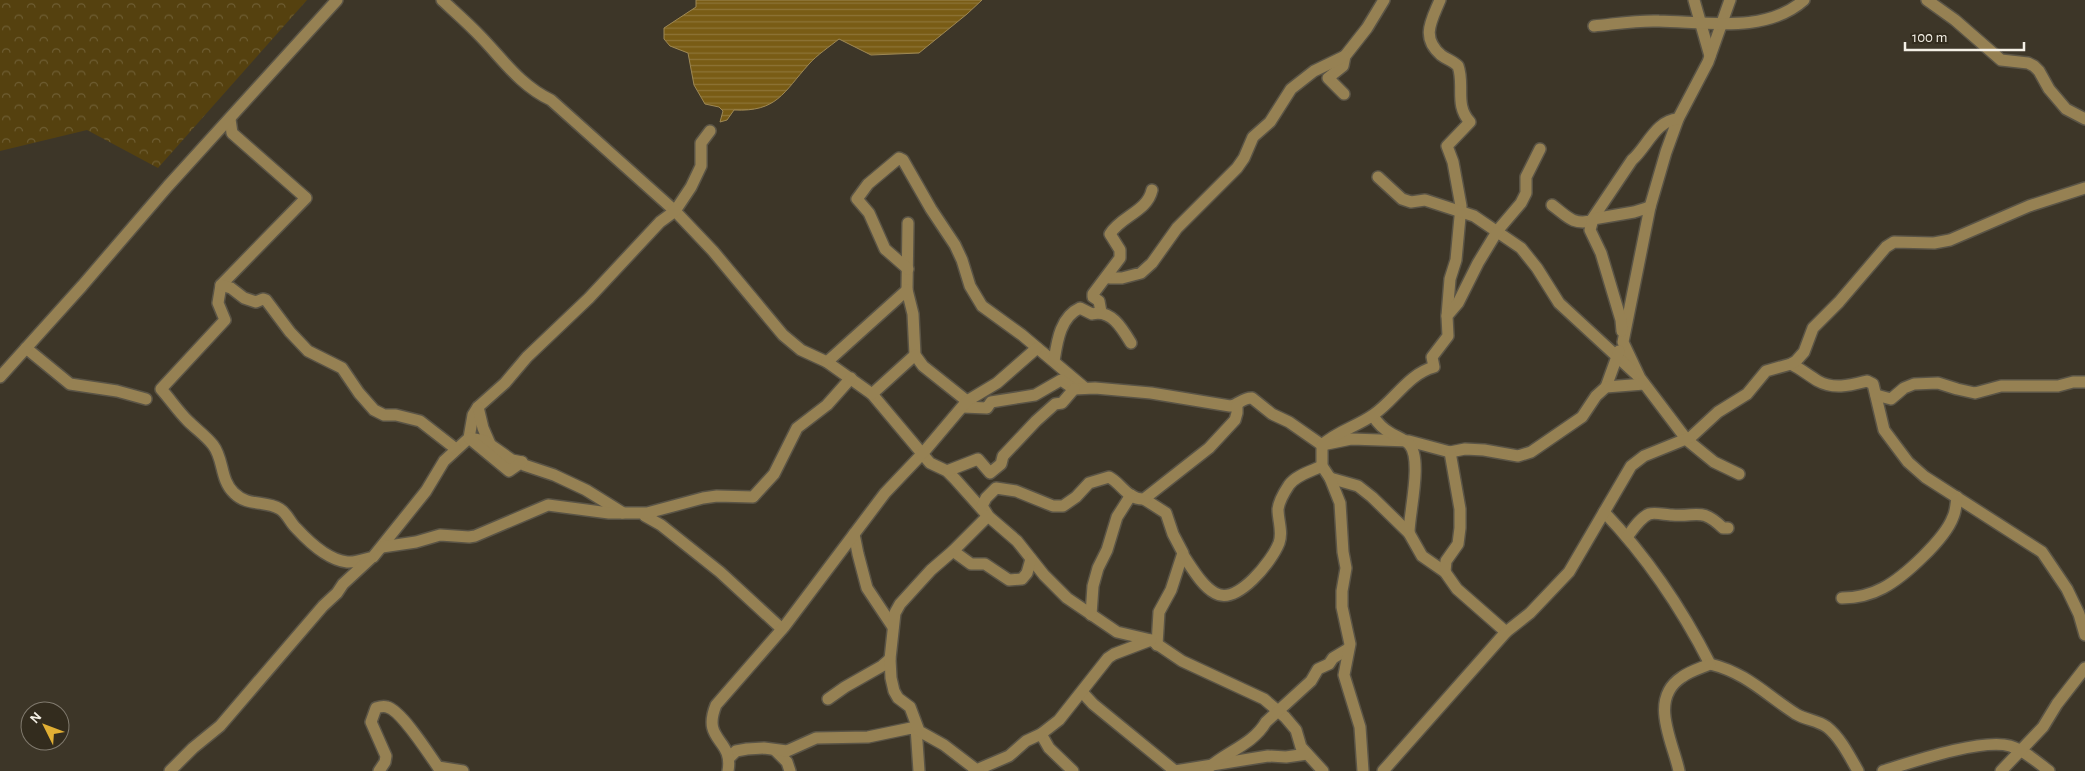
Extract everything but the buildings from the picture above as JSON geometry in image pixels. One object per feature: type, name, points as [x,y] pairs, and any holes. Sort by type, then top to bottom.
[{"type":"street","points":[[0,377],[168,186],[337,0]]},
{"type":"street","points":[[442,0],[481,37],[526,85],[551,100],[675,211],[713,252],[783,334],[801,350],[827,362],[872,394],[930,463],[947,471],[988,516],[1017,541],[1067,598],[1117,632],[1154,642],[1182,661],[1264,700],[1278,711],[1296,730],[1301,747],[1323,771]]},
{"type":"street","points":[[1108,276],[1110,278],[1122,278],[1141,273],[1152,263],[1177,228],[1238,168],[1253,137],[1270,122],[1291,89],[1314,71],[1345,56],[1367,28],[1384,0]]},
{"type":"street","points":[[1364,771],[1360,727],[1344,676],[1348,635],[1342,607],[1342,591],[1346,568],[1343,552],[1340,503],[1330,478],[1322,466],[1322,445],[1332,436],[1372,416],[1422,370],[1434,367],[1432,357],[1448,336],[1447,316],[1450,279],[1456,260],[1460,210],[1453,162],[1447,146],[1470,122],[1462,110],[1458,66],[1439,53],[1429,33],[1430,21],[1440,0]]},
{"type":"street","points":[[1694,0],[1710,56]]},
{"type":"street","points":[[908,222],[907,290],[913,314],[915,355],[922,366],[965,404],[986,408],[991,402],[1035,395],[1061,380],[1080,389],[1157,393],[1230,406],[1237,405],[1244,399],[1252,398],[1272,414],[1289,422],[1322,445],[1351,439],[1405,441],[1450,452],[1465,449],[1484,450],[1518,456],[1531,452],[1582,417],[1596,396],[1606,387],[1623,342],[1650,207],[1678,119],[1710,56],[1730,0]]},
{"type":"street","points":[[1594,26],[1658,20],[1722,24],[1766,19],[1794,9],[1804,0]]},
{"type":"street","points":[[1927,0],[1955,20],[2001,60],[2028,63],[2034,66],[2040,71],[2049,89],[2066,109],[2085,119]]},
{"type":"street","points":[[1344,94],[1328,78],[1343,66],[1345,56]]},
{"type":"street","points":[[230,119],[232,133],[306,198],[221,285],[218,303],[225,320],[161,389],[188,421],[212,443],[227,485],[240,498],[252,504],[272,506],[282,510],[296,529],[326,554],[337,560],[348,562],[371,558]]},
{"type":"street","points":[[1642,381],[1623,342],[1618,312],[1600,253],[1590,230],[1592,219],[1632,160],[1640,154],[1662,124],[1678,119]]},
{"type":"street","points":[[170,771],[193,748],[220,726],[343,584],[382,547],[395,528],[426,491],[439,466],[469,438],[472,415],[478,407],[506,383],[527,357],[589,298],[660,222],[675,211],[701,166],[701,143],[710,131]]},
{"type":"street","points":[[1447,316],[1458,303],[1478,263],[1497,233],[1521,203],[1526,192],[1526,177],[1540,149]]},
{"type":"street","points":[[908,269],[886,249],[869,213],[857,199],[868,184],[899,158],[903,160],[931,209],[955,245],[970,286],[982,306],[1054,361],[1080,389]]},
{"type":"street","points":[[1378,177],[1402,199],[1411,202],[1426,200],[1460,210],[1474,216],[1521,248],[1537,268],[1559,303],[1642,381],[1687,440],[1714,462],[1739,474]]},
{"type":"street","points":[[1383,771],[1506,632],[1530,613],[1569,572],[1631,466],[1637,460],[1687,440],[1718,412],[1747,394],[1766,371],[1791,364],[1804,352],[1816,324],[1839,302],[1886,247],[1894,242],[1934,244],[1950,240],[2029,206],[2085,188]]},
{"type":"street","points":[[1131,343],[1120,325],[1101,312],[1099,301],[1092,296],[1120,258],[1120,250],[1110,234],[1118,224],[1145,205],[1150,198],[1152,190]]},
{"type":"street","points":[[1552,205],[1572,220],[1580,223],[1650,207]]},
{"type":"street","points":[[221,285],[231,288],[244,298],[256,302],[263,299],[266,300],[290,332],[308,351],[342,368],[359,393],[374,410],[384,415],[396,415],[420,422],[456,449]]},
{"type":"street","points":[[827,362],[907,290]]},
{"type":"street","points":[[1054,361],[1062,325],[1071,313],[1080,308],[1092,314],[1101,312]]},
{"type":"street","points":[[26,348],[70,384],[117,391],[146,399]]},
{"type":"street","points":[[730,757],[712,728],[711,720],[716,705],[782,629],[885,493],[923,453],[965,404],[1004,378],[1037,348]]},
{"type":"street","points":[[872,394],[915,355]]},
{"type":"street","points":[[1791,364],[1818,381],[1830,386],[1849,386],[1869,381],[1875,387],[1884,430],[1908,462],[1925,477],[2042,552],[2067,589],[2079,614],[2085,636]]},
{"type":"street","points":[[382,547],[416,542],[440,535],[475,536],[548,505],[624,514],[654,512],[710,497],[753,497],[774,474],[797,428],[827,405],[851,378]]},
{"type":"street","points":[[1606,387],[1642,381]]},
{"type":"street","points":[[1876,395],[1891,399],[1908,386],[1933,382],[1975,392],[2001,386],[2058,386],[2073,382],[2085,382]]},
{"type":"street","points":[[947,471],[978,459],[990,473],[1000,464],[1003,456],[1036,421],[1055,404],[1062,403],[1080,389]]},
{"type":"street","points":[[1144,499],[1209,448],[1235,420],[1237,405]]},
{"type":"street","points":[[478,407],[483,428],[490,444]]},
{"type":"street","points":[[1372,416],[1387,432],[1405,441],[1412,449],[1415,478],[1409,533]]},
{"type":"street","points":[[469,438],[490,444],[512,460],[554,474],[586,490],[624,514]]},
{"type":"street","points":[[469,438],[509,471],[522,462]]},
{"type":"street","points":[[1445,572],[1446,561],[1458,544],[1460,528],[1460,509],[1450,452]]},
{"type":"street","points":[[988,516],[982,506],[986,498],[996,488],[1016,491],[1053,506],[1063,506],[1076,497],[1089,483],[1108,476],[1131,495],[1144,499],[1166,513],[1183,556],[1207,587],[1215,594],[1229,596],[1240,591],[1256,578],[1278,544],[1280,527],[1279,503],[1290,483],[1322,466]]},
{"type":"street","points":[[1330,478],[1358,486],[1409,533],[1422,556],[1445,572],[1457,589],[1506,632]]},
{"type":"street","points":[[1091,615],[1093,586],[1098,568],[1107,550],[1117,518],[1131,495]]},
{"type":"street","points":[[1842,598],[1863,596],[1883,588],[1901,576],[1940,537],[1954,517],[1957,497]]},
{"type":"street","points":[[1604,512],[1627,537],[1668,590],[1698,639],[1710,664]]},
{"type":"street","points":[[1627,537],[1642,519],[1650,514],[1675,516],[1698,513],[1715,521],[1723,528],[1728,528]]},
{"type":"street","points":[[645,516],[661,525],[720,572],[782,629]]},
{"type":"street","points":[[919,771],[916,727],[910,707],[898,698],[890,678],[895,613],[900,604],[934,567],[988,516]]},
{"type":"street","points":[[854,534],[868,588],[893,627]]},
{"type":"street","points":[[953,551],[971,564],[985,564],[1009,580],[1022,579],[1027,572],[1031,559]]},
{"type":"street","points":[[1154,642],[1159,612],[1171,590],[1183,556]]},
{"type":"street","points":[[916,727],[924,736],[944,745],[976,771],[1009,756],[1026,741],[1041,734],[1058,720],[1108,658],[1114,654],[1154,642]]},
{"type":"street","points":[[1208,768],[1239,749],[1311,681],[1318,669],[1329,664],[1333,658],[1348,649]]},
{"type":"street","points":[[828,699],[890,659]]},
{"type":"street","points":[[1679,771],[1666,729],[1665,696],[1679,679],[1710,664],[1734,672],[1766,691],[1796,714],[1816,720],[1829,728],[1858,771]]},
{"type":"street","points":[[2001,771],[2043,727],[2060,700],[2085,668]]},
{"type":"street","points":[[1082,692],[1093,704],[1175,771],[1208,768],[1268,756],[1286,757],[1307,754]]},
{"type":"street","points":[[379,771],[385,762],[386,756],[370,722],[376,708],[384,706],[391,708],[415,733],[438,767],[463,771]]},
{"type":"street","points":[[728,771],[730,757],[736,751],[764,748],[787,751],[816,738],[868,737],[916,727]]},
{"type":"street","points":[[1041,734],[1049,748],[1072,771]]},
{"type":"street","points":[[1883,771],[1963,748],[2000,745],[2010,746],[2020,751],[2049,771]]},
{"type":"street","points":[[775,750],[787,762],[790,771]]},
{"type":"green space","points":[[0,0],[307,0],[158,168],[87,130],[0,151]]},
{"type":"shaded area","points":[[696,0],[982,0],[919,53],[871,55],[839,39],[819,54],[778,99],[760,108],[734,110],[727,120],[720,122],[723,111],[719,107],[705,104],[694,85],[688,53],[670,46],[664,39],[664,28],[696,7]]}]
